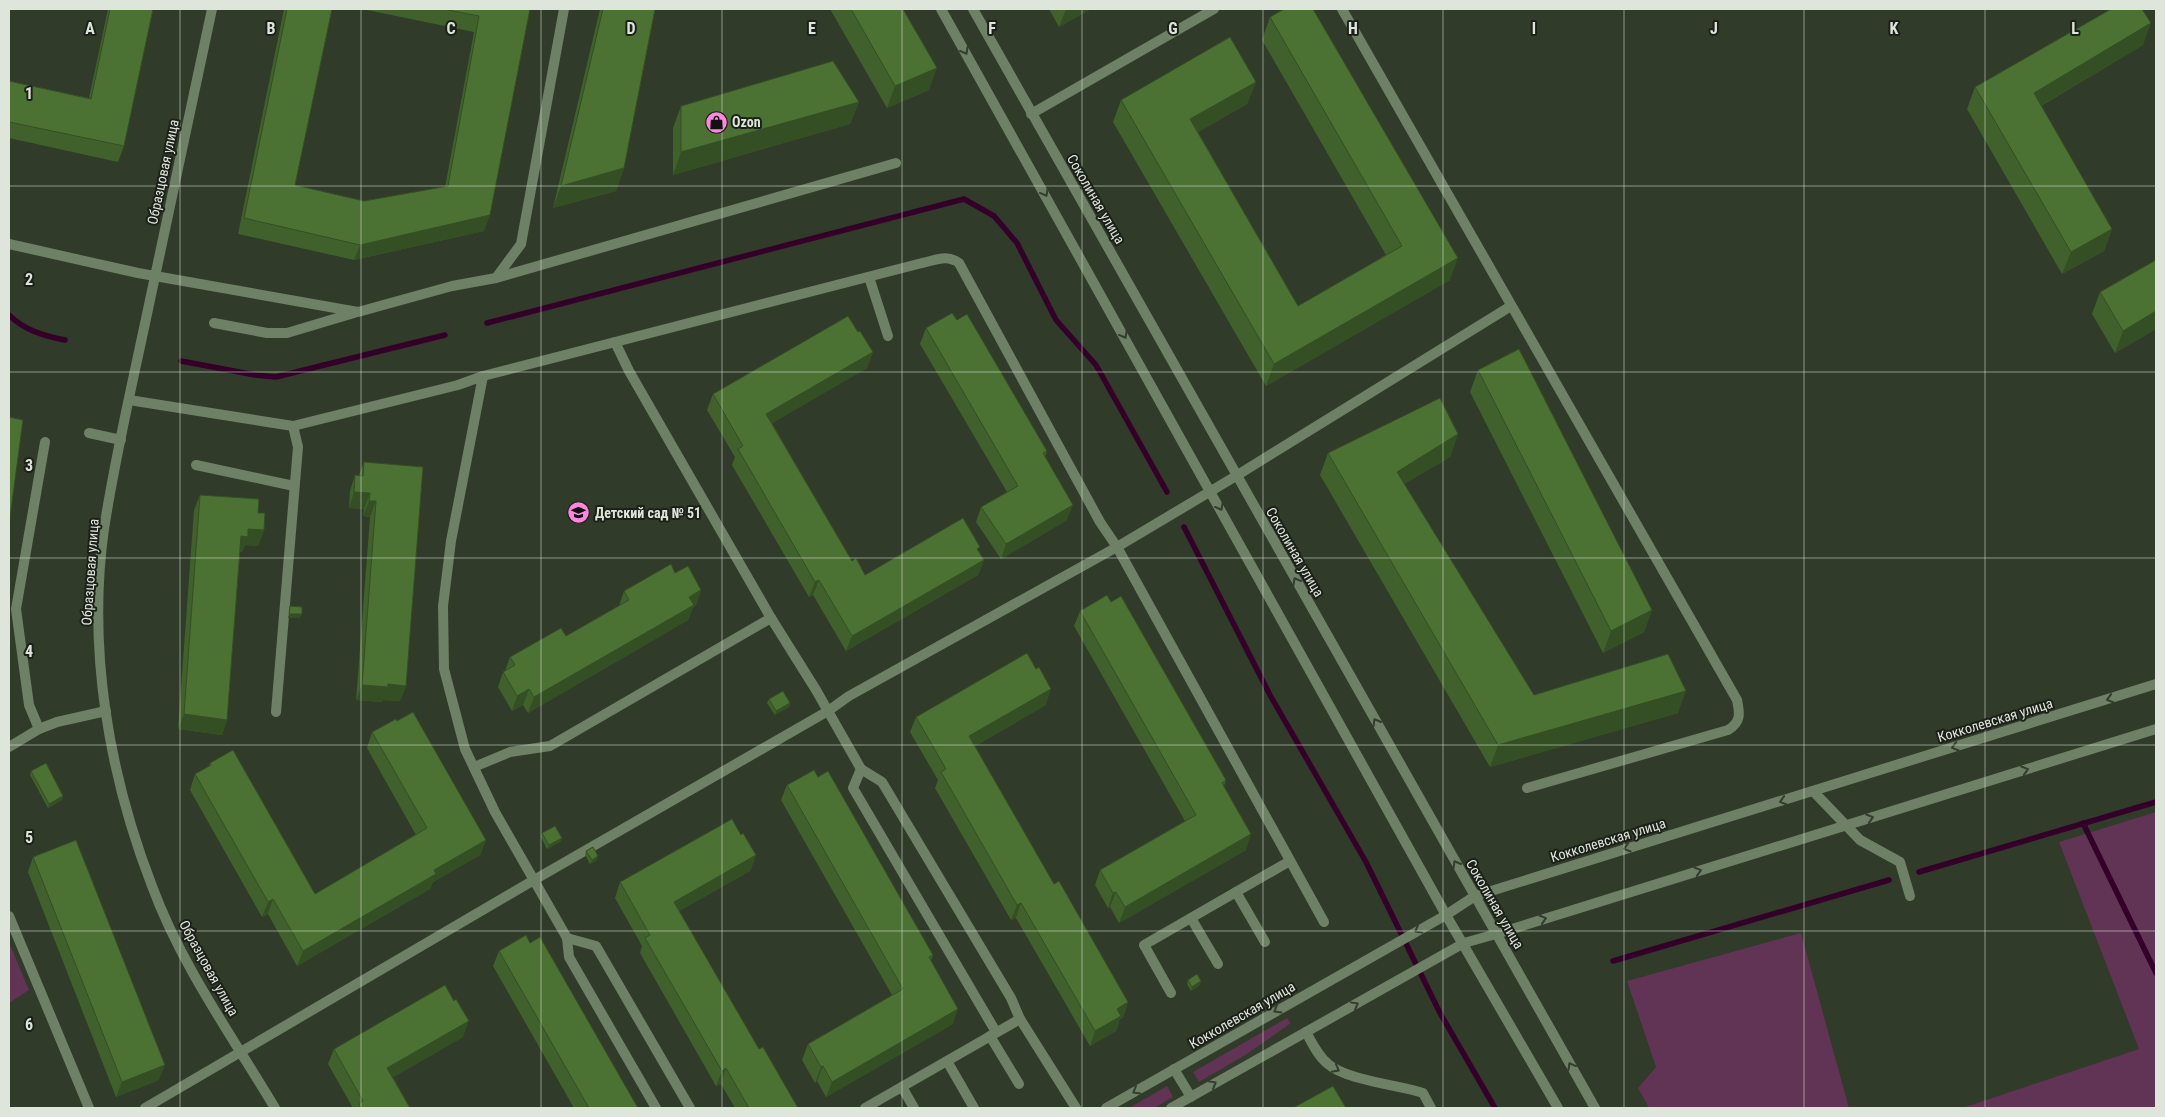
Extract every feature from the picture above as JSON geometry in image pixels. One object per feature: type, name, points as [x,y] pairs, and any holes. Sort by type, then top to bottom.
[{"type":"street","name":"Образцовая улица","points":[[212,9],[129,400],[104,530],[100,630],[106,711],[124,801],[153,889],[170,929],[192,969],[275,1108]]},
{"type":"street","points":[[496,278],[521,244],[564,9]]},
{"type":"street","points":[[941,9],[1446,915],[1464,943],[1558,1108]]},
{"type":"street","name":"Соколиная улица","points":[[973,9],[1595,1108]]},
{"type":"street","points":[[1031,114],[1214,9]]},
{"type":"street","points":[[1342,9],[1738,700],[1740,714],[1737,724],[1728,730],[1528,788]]},
{"type":"street","points":[[214,323],[267,333],[287,333],[452,286],[496,278],[896,163]]},
{"type":"street","points":[[9,244],[138,273],[358,312]]},
{"type":"street","points":[[129,400],[293,426],[458,385],[483,376],[946,257],[959,263],[1100,522],[1117,547],[1324,922]]},
{"type":"street","points":[[869,277],[888,336]]},
{"type":"street","points":[[145,1108],[534,880],[828,711],[849,696],[1117,547],[1236,476],[1511,306]]},
{"type":"street","points":[[615,342],[629,371],[771,618],[861,769],[882,782],[1011,998],[1020,1018],[1076,1108]]},
{"type":"street","points":[[483,376],[451,541],[443,606],[444,669],[465,749],[495,812],[567,938],[568,957],[656,1108]]},
{"type":"street","points":[[276,712],[298,447],[293,426]]},
{"type":"street","points":[[89,433],[121,440]]},
{"type":"street","points":[[39,729],[29,705],[16,609],[45,442]]},
{"type":"street","points":[[196,464],[294,486]]},
{"type":"street","points":[[474,767],[510,752],[550,746],[771,618]]},
{"type":"street","name":"Кокколевская улица","points":[[1106,1108],[1446,915],[1475,896],[2156,684]]},
{"type":"street","points":[[9,747],[39,729],[57,722],[106,711]]},
{"type":"street","points":[[1171,1108],[1464,943],[2156,729]]},
{"type":"street","points":[[861,769],[854,788],[993,1034],[1019,1084]]},
{"type":"street","points":[[1813,791],[1860,840],[1900,862],[1910,896]]},
{"type":"street","points":[[1171,993],[1144,946],[1290,861]]},
{"type":"street","points":[[1236,892],[1265,942]]},
{"type":"street","points":[[9,916],[89,1108]]},
{"type":"street","points":[[1191,918],[1218,964]]},
{"type":"street","points":[[567,938],[596,946],[690,1108]]},
{"type":"street","points":[[865,1108],[1020,1018]]},
{"type":"street","points":[[1306,1032],[1319,1055],[1328,1065],[1345,1074],[1423,1093],[1431,1108]]},
{"type":"street","points":[[947,1061],[974,1108]]},
{"type":"street","points":[[1174,1069],[1191,1097]]},
{"type":"street","points":[[902,1087],[914,1108]]},
{"type":"shaded area","points":[[2156,812],[2156,1108],[1962,1108],[2139,1049],[2059,842]]},
{"type":"shaded area","points":[[1801,933],[1849,1108],[1649,1108],[1638,1088],[1656,1067],[1627,981]]},
{"type":"shaded area","points":[[9,942],[29,990],[9,1003]]},
{"type":"shaded area","points":[[1287,1018],[1291,1023],[1247,1054],[1199,1082],[1193,1072]]},
{"type":"shaded area","points":[[1167,1086],[1173,1097],[1154,1108],[1129,1108]]},
{"type":"building","points":[[110,9],[153,9],[124,146],[9,122],[9,81],[91,99]]},
{"type":"building","points":[[287,9],[332,9],[295,185],[364,201],[448,186],[479,16],[443,9],[530,9],[490,215],[360,245],[244,218]]},
{"type":"building","points":[[603,9],[655,9],[624,168],[561,186]]},
{"type":"building","points":[[851,9],[903,9],[937,68],[895,86]]},
{"type":"building","points":[[1284,9],[1313,9],[1458,258],[1274,364],[1121,100],[1230,37],[1256,82],[1190,119],[1298,306],[1402,246],[1270,17]]},
{"type":"building","points":[[2111,9],[2142,9],[2151,23],[2034,93],[2112,229],[2071,252],[1975,87]]},
{"type":"building","points":[[833,61],[859,102],[681,152],[681,106]]},
{"type":"building","points":[[2156,260],[2156,311],[2123,331],[2100,292]]},
{"type":"building","points":[[952,313],[957,320],[967,314],[1047,451],[1043,453],[1073,505],[1006,544],[981,507],[1018,486],[926,328]]},
{"type":"building","points":[[848,316],[873,352],[766,414],[852,561],[856,558],[865,575],[963,518],[980,547],[977,549],[984,560],[852,636],[819,580],[815,582],[738,449],[743,446],[713,394]]},
{"type":"building","points":[[1519,349],[1652,610],[1611,631],[1478,370]]},
{"type":"building","points":[[1440,398],[1458,434],[1397,472],[1534,695],[1668,654],[1686,691],[1498,745],[1328,453]]},
{"type":"building","points":[[9,417],[23,420],[9,525]]},
{"type":"building","points":[[364,462],[423,467],[406,686],[388,684],[388,687],[362,685],[376,501],[369,501],[370,493],[354,492],[355,475],[363,476]]},
{"type":"building","points":[[200,495],[259,499],[258,513],[265,513],[264,530],[248,529],[248,537],[241,536],[227,720],[184,714]]},
{"type":"building","points":[[671,564],[675,573],[688,566],[701,590],[689,597],[694,605],[534,697],[529,689],[517,696],[503,672],[515,665],[510,657],[561,628],[566,636],[629,600],[624,591]]},
{"type":"building","points":[[1107,595],[1111,602],[1121,596],[1226,780],[1222,783],[1251,834],[1125,907],[1116,892],[1113,893],[1100,870],[1196,815],[1080,611]]},
{"type":"building","points":[[290,606],[302,607],[302,614],[289,614]]},
{"type":"building","points":[[1027,653],[1036,669],[1039,667],[1051,689],[969,736],[1054,884],[1059,881],[1128,1002],[1117,1009],[1121,1016],[1095,1031],[1021,903],[1017,905],[941,772],[946,769],[916,717]]},
{"type":"building","points":[[783,691],[790,703],[776,711],[769,699]]},
{"type":"building","points":[[413,712],[486,840],[434,870],[436,874],[303,951],[273,899],[268,902],[195,774],[233,750],[315,894],[427,828],[372,732]]},
{"type":"building","points":[[46,763],[63,796],[49,804],[31,771]]},
{"type":"building","points":[[814,770],[818,777],[828,771],[933,955],[929,957],[958,1009],[832,1082],[808,1044],[903,989],[787,785]]},
{"type":"building","points":[[732,819],[756,855],[674,902],[759,1049],[763,1047],[798,1108],[749,1108],[726,1068],[722,1071],[645,938],[650,935],[620,882]]},
{"type":"building","points":[[555,826],[562,838],[549,845],[542,833]]},
{"type":"building","points":[[76,840],[165,1065],[122,1082],[33,857]]},
{"type":"building","points":[[593,847],[598,856],[592,860],[586,851]]},
{"type":"building","points":[[526,935],[530,943],[540,937],[638,1108],[589,1108],[499,951]]},
{"type":"building","points":[[1197,974],[1201,981],[1192,987],[1188,980]]},
{"type":"building","points":[[445,985],[469,1021],[387,1068],[410,1108],[361,1108],[359,1104],[363,1101],[334,1049]]},
{"type":"building","points":[[1333,1086],[1346,1108],[1293,1108]]},
{"type":"waterway","points":[[487,323],[964,199],[994,216],[1017,243],[1056,320],[1096,365],[1167,492]]},
{"type":"waterway","points":[[9,315],[21,325],[35,332],[65,340]]},
{"type":"waterway","points":[[181,361],[255,375],[276,377],[445,335]]},
{"type":"waterway","points":[[1184,527],[1270,695],[1366,862],[1440,1013],[1495,1108]]},
{"type":"waterway","points":[[1919,872],[2156,802]]},
{"type":"waterway","points":[[2083,823],[2156,973]]},
{"type":"waterway","points":[[1613,961],[1889,880]]},
{"type":"place","name":"Ozon","points":[[716,122]]},
{"type":"place","name":"Детский сад № 51","points":[[579,513]]}]
